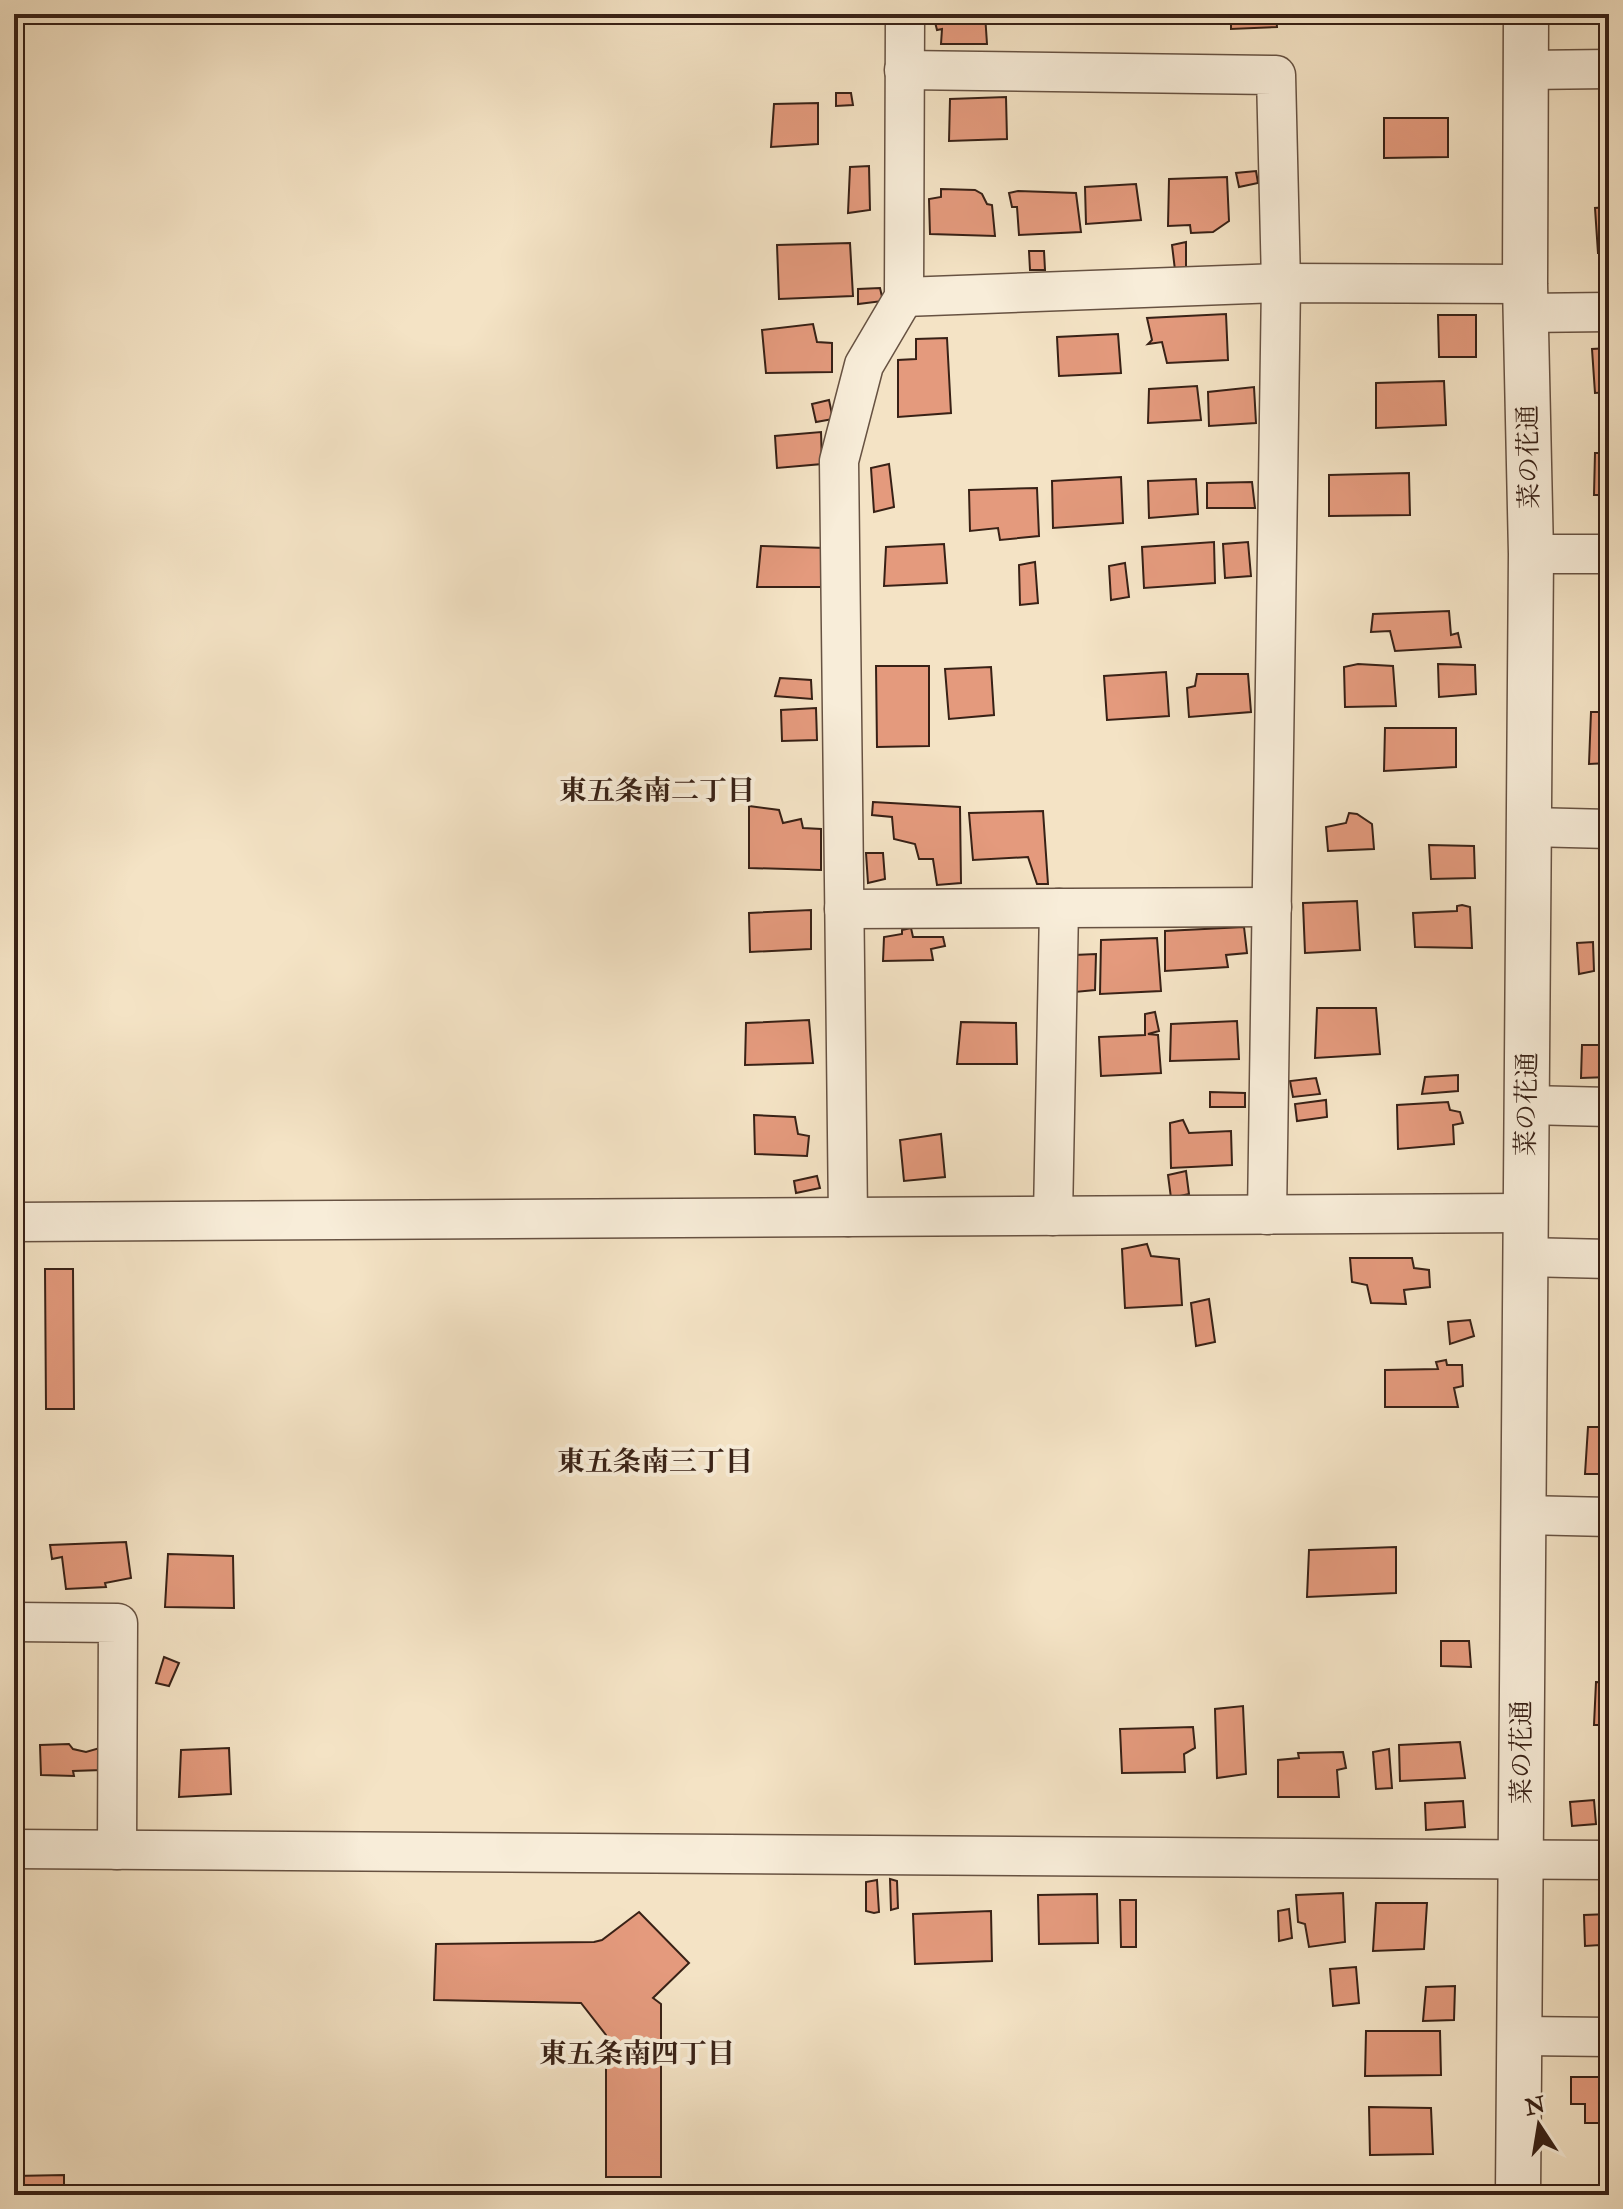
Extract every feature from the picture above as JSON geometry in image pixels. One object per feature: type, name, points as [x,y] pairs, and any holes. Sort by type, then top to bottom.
[{"type":"street","points":[[848,1217],[839,461],[864,365],[904,297],[905,14]]},
{"type":"street","name":"菜の花通","points":[[1518,2195],[1523,1213],[1528,1105],[1530,827],[1531,554],[1525,299],[1526,14]]},
{"type":"street","points":[[1527,70],[1609,69]]},
{"type":"street","points":[[904,70],[1276,75],[1281,283],[1267,1215]]},
{"type":"street","points":[[904,297],[1281,283],[1525,299],[1609,312]]},
{"type":"street","points":[[1531,554],[1609,554]]},
{"type":"street","points":[[1530,827],[1609,829]]},
{"type":"street","points":[[844,909],[1272,907]]},
{"type":"street","points":[[1053,1216],[1059,908]]},
{"type":"street","points":[[1528,1105],[1609,1107]]},
{"type":"street","points":[[14,1222],[1523,1213]]},
{"type":"street","points":[[1523,1257],[1609,1259]]},
{"type":"street","points":[[1521,1515],[1609,1517]]},
{"type":"street","points":[[14,1622],[118,1623],[117,1850]]},
{"type":"street","points":[[14,1849],[1609,1860]]},
{"type":"street","points":[[1520,2036],[1609,2037]]},
{"type":"building","points":[[946,14],[985,14],[987,44],[941,44],[942,29],[937,30],[934,18]]},
{"type":"building","points":[[998,14],[1056,14],[1056,19],[998,22]]},
{"type":"building","points":[[1231,14],[1276,14],[1277,27],[1231,29]]},
{"type":"building","points":[[836,93],[851,93],[853,105],[836,106]]},
{"type":"building","points":[[1006,97],[1007,139],[949,141],[950,99]]},
{"type":"building","points":[[818,103],[818,144],[771,147],[774,104]]},
{"type":"building","points":[[1384,118],[1448,118],[1448,157],[1384,158]]},
{"type":"building","points":[[869,166],[870,210],[848,213],[850,167]]},
{"type":"building","points":[[1256,171],[1258,183],[1239,187],[1236,173]]},
{"type":"building","points":[[1227,177],[1229,221],[1213,232],[1191,233],[1190,225],[1168,226],[1169,179]]},
{"type":"building","points":[[1136,184],[1141,220],[1086,224],[1085,187]]},
{"type":"building","points":[[941,189],[975,190],[982,194],[987,204],[992,205],[995,236],[930,234],[929,199],[941,197]]},
{"type":"building","points":[[1009,193],[1076,193],[1081,232],[1019,235],[1017,207],[1012,207]]},
{"type":"building","points":[[1609,207],[1609,253],[1598,253],[1595,208]]},
{"type":"building","points":[[1186,242],[1186,267],[1175,270],[1172,245]]},
{"type":"building","points":[[850,243],[853,296],[779,299],[777,245]]},
{"type":"building","points":[[1029,251],[1044,251],[1045,270],[1030,270]]},
{"type":"building","points":[[880,288],[883,301],[858,304],[858,289]]},
{"type":"building","points":[[1226,314],[1228,360],[1167,363],[1162,342],[1148,344],[1152,340],[1147,318]]},
{"type":"building","points":[[1438,315],[1476,315],[1476,357],[1439,357]]},
{"type":"building","points":[[813,324],[817,342],[832,343],[832,372],[766,373],[762,330]]},
{"type":"building","points":[[1118,334],[1121,373],[1059,376],[1057,337]]},
{"type":"building","points":[[947,338],[951,413],[898,417],[898,360],[916,359],[916,339]]},
{"type":"building","points":[[1609,348],[1609,392],[1595,393],[1592,349]]},
{"type":"building","points":[[1444,381],[1446,425],[1376,428],[1376,383]]},
{"type":"building","points":[[1197,386],[1201,420],[1148,423],[1149,389]]},
{"type":"building","points":[[1254,387],[1256,423],[1209,426],[1208,392]]},
{"type":"building","points":[[829,400],[833,419],[816,422],[812,404]]},
{"type":"building","points":[[821,432],[822,464],[777,468],[775,436]]},
{"type":"building","points":[[1595,453],[1609,453],[1609,495],[1594,495]]},
{"type":"building","points":[[889,464],[894,507],[874,512],[871,468]]},
{"type":"building","points":[[1409,473],[1410,515],[1329,516],[1329,475]]},
{"type":"building","points":[[1121,477],[1123,523],[1053,528],[1052,481]]},
{"type":"building","points":[[1196,479],[1198,514],[1149,518],[1148,481]]},
{"type":"building","points":[[1252,482],[1255,508],[1207,508],[1207,483]]},
{"type":"building","points":[[1037,488],[1039,536],[1000,540],[998,528],[970,531],[969,490]]},
{"type":"building","points":[[1214,542],[1215,583],[1144,588],[1142,547]]},
{"type":"building","points":[[1248,542],[1251,576],[1225,578],[1223,544]]},
{"type":"building","points":[[944,544],[947,583],[884,586],[886,547]]},
{"type":"building","points":[[761,546],[826,548],[826,587],[757,587]]},
{"type":"building","points":[[1035,562],[1038,603],[1020,605],[1019,565]]},
{"type":"building","points":[[1125,563],[1129,597],[1111,600],[1109,566]]},
{"type":"building","points":[[1449,611],[1451,635],[1458,633],[1461,647],[1395,651],[1390,631],[1371,632],[1373,614]]},
{"type":"building","points":[[1358,664],[1393,666],[1396,706],[1345,707],[1344,667]]},
{"type":"building","points":[[1438,664],[1475,665],[1476,694],[1439,697]]},
{"type":"building","points":[[876,666],[929,666],[929,746],[877,747]]},
{"type":"building","points":[[991,667],[994,715],[949,719],[945,669]]},
{"type":"building","points":[[1166,672],[1169,716],[1107,720],[1104,676]]},
{"type":"building","points":[[1197,674],[1248,674],[1251,712],[1189,717],[1187,688],[1195,686]]},
{"type":"building","points":[[780,678],[811,680],[812,699],[775,696]]},
{"type":"building","points":[[816,708],[817,740],[782,741],[781,710]]},
{"type":"building","points":[[1591,712],[1609,712],[1609,763],[1589,764]]},
{"type":"building","points":[[1385,728],[1456,728],[1456,767],[1384,771]]},
{"type":"building","points":[[873,802],[960,807],[961,883],[937,885],[933,859],[919,859],[915,844],[894,839],[892,817],[872,815]]},
{"type":"building","points":[[749,806],[779,810],[783,823],[801,819],[803,828],[821,829],[821,870],[749,868]]},
{"type":"building","points":[[1043,811],[1048,884],[1037,884],[1028,857],[973,860],[969,813]]},
{"type":"building","points":[[1349,813],[1357,814],[1372,824],[1374,849],[1328,851],[1326,827],[1346,823]]},
{"type":"building","points":[[1429,845],[1474,846],[1475,878],[1431,879]]},
{"type":"building","points":[[866,853],[883,853],[885,879],[868,883]]},
{"type":"building","points":[[1357,901],[1360,950],[1305,953],[1303,903]]},
{"type":"building","points":[[1457,906],[1470,907],[1472,948],[1415,947],[1413,913],[1457,911]]},
{"type":"building","points":[[811,910],[811,949],[750,952],[749,913]]},
{"type":"building","points":[[1244,927],[1247,953],[1226,955],[1228,967],[1165,971],[1165,931]]},
{"type":"building","points":[[911,928],[913,937],[943,937],[945,946],[931,949],[933,960],[883,961],[884,937],[902,934],[902,930]]},
{"type":"building","points":[[1157,938],[1161,991],[1100,994],[1101,940]]},
{"type":"building","points":[[1593,942],[1594,971],[1579,974],[1577,943]]},
{"type":"building","points":[[1096,954],[1095,990],[1075,992],[1074,955]]},
{"type":"building","points":[[1317,1008],[1376,1008],[1380,1054],[1315,1058]]},
{"type":"building","points":[[1155,1012],[1159,1031],[1148,1034],[1158,1035],[1161,1073],[1101,1076],[1099,1037],[1145,1035],[1145,1014]]},
{"type":"building","points":[[809,1020],[813,1063],[745,1065],[746,1023]]},
{"type":"building","points":[[1237,1021],[1239,1059],[1170,1061],[1171,1024]]},
{"type":"building","points":[[961,1022],[1016,1023],[1017,1064],[957,1064]]},
{"type":"building","points":[[1582,1045],[1609,1045],[1609,1077],[1581,1078]]},
{"type":"building","points":[[1458,1075],[1458,1091],[1422,1094],[1425,1077]]},
{"type":"building","points":[[1316,1078],[1320,1094],[1293,1097],[1290,1081]]},
{"type":"building","points":[[1210,1092],[1245,1093],[1245,1107],[1210,1107]]},
{"type":"building","points":[[1326,1100],[1327,1117],[1297,1121],[1295,1104]]},
{"type":"building","points":[[1448,1102],[1450,1110],[1460,1112],[1463,1123],[1453,1125],[1454,1144],[1398,1149],[1397,1105]]},
{"type":"building","points":[[754,1115],[795,1117],[798,1134],[809,1136],[807,1156],[755,1154]]},
{"type":"building","points":[[1183,1120],[1189,1133],[1231,1131],[1232,1165],[1171,1168],[1170,1123]]},
{"type":"building","points":[[941,1134],[945,1177],[904,1181],[900,1140]]},
{"type":"building","points":[[1186,1171],[1189,1194],[1171,1198],[1168,1175]]},
{"type":"building","points":[[817,1176],[820,1188],[796,1193],[794,1181]]},
{"type":"building","points":[[1147,1244],[1151,1256],[1179,1259],[1182,1305],[1125,1308],[1122,1249]]},
{"type":"building","points":[[1350,1258],[1412,1258],[1414,1268],[1429,1270],[1430,1287],[1404,1290],[1406,1304],[1371,1303],[1367,1285],[1352,1282]]},
{"type":"building","points":[[45,1269],[73,1269],[74,1409],[46,1409]]},
{"type":"building","points":[[1209,1299],[1215,1342],[1196,1346],[1191,1303]]},
{"type":"building","points":[[1470,1320],[1474,1336],[1450,1344],[1448,1322]]},
{"type":"building","points":[[1446,1360],[1447,1365],[1462,1365],[1463,1386],[1454,1388],[1458,1407],[1385,1407],[1385,1370],[1438,1369],[1436,1362]]},
{"type":"building","points":[[1588,1427],[1609,1427],[1609,1474],[1585,1474]]},
{"type":"building","points":[[126,1542],[131,1578],[105,1583],[106,1587],[66,1589],[62,1557],[52,1559],[50,1545]]},
{"type":"building","points":[[1396,1547],[1396,1593],[1307,1597],[1309,1550]]},
{"type":"building","points":[[168,1554],[233,1556],[234,1608],[165,1607]]},
{"type":"building","points":[[1441,1641],[1469,1641],[1471,1667],[1441,1666]]},
{"type":"building","points":[[164,1657],[179,1663],[169,1686],[156,1683]]},
{"type":"building","points":[[1596,1682],[1609,1683],[1609,1725],[1594,1725]]},
{"type":"building","points":[[1243,1706],[1246,1774],[1217,1778],[1215,1709]]},
{"type":"building","points":[[1193,1727],[1195,1748],[1184,1754],[1185,1772],[1122,1773],[1120,1729]]},
{"type":"building","points":[[1460,1742],[1465,1778],[1400,1781],[1399,1745]]},
{"type":"building","points":[[69,1744],[73,1749],[86,1752],[103,1747],[102,1770],[73,1771],[74,1776],[41,1775],[40,1745]]},
{"type":"building","points":[[229,1748],[231,1794],[179,1797],[181,1750]]},
{"type":"building","points":[[1389,1749],[1392,1788],[1376,1789],[1373,1752]]},
{"type":"building","points":[[1343,1752],[1346,1768],[1337,1770],[1339,1797],[1278,1797],[1278,1760],[1299,1758],[1298,1753]]},
{"type":"building","points":[[1594,1800],[1596,1824],[1572,1826],[1570,1802]]},
{"type":"building","points":[[1463,1801],[1465,1827],[1426,1830],[1425,1803]]},
{"type":"building","points":[[890,1879],[897,1881],[898,1908],[891,1910]]},
{"type":"building","points":[[877,1880],[879,1912],[874,1913],[866,1911],[866,1882]]},
{"type":"building","points":[[1343,1893],[1345,1942],[1309,1947],[1305,1924],[1298,1922],[1296,1895]]},
{"type":"building","points":[[1097,1894],[1098,1943],[1039,1944],[1038,1895]]},
{"type":"building","points":[[1120,1900],[1136,1900],[1136,1947],[1121,1947]]},
{"type":"building","points":[[1376,1903],[1427,1903],[1424,1949],[1373,1951]]},
{"type":"building","points":[[1289,1909],[1292,1938],[1279,1941],[1278,1911]]},
{"type":"building","points":[[991,1911],[992,1961],[915,1964],[913,1914]]},
{"type":"building","points":[[639,1912],[689,1963],[653,1998],[661,2004],[661,2177],[606,2177],[606,2035],[581,2003],[434,2000],[436,1944],[594,1942],[602,1940]]},
{"type":"building","points":[[1609,1914],[1609,1955],[1600,1955],[1600,1945],[1585,1946],[1584,1915]]},
{"type":"building","points":[[1356,1967],[1359,2003],[1333,2006],[1330,1969]]},
{"type":"building","points":[[1455,1986],[1454,2020],[1423,2021],[1426,1987]]},
{"type":"building","points":[[1366,2031],[1440,2031],[1441,2075],[1365,2076]]},
{"type":"building","points":[[1571,2077],[1609,2077],[1609,2123],[1585,2123],[1585,2104],[1571,2104]]},
{"type":"building","points":[[1369,2107],[1431,2108],[1433,2154],[1370,2155]]},
{"type":"building","points":[[64,2175],[64,2195],[14,2195],[14,2176]]},
{"type":"district","name":"東五条南二丁目","points":[[657,791]]},
{"type":"district","name":"東五条南三丁目","points":[[655,1462]]},
{"type":"district","name":"東五条南四丁目","points":[[637,2054]]}]
